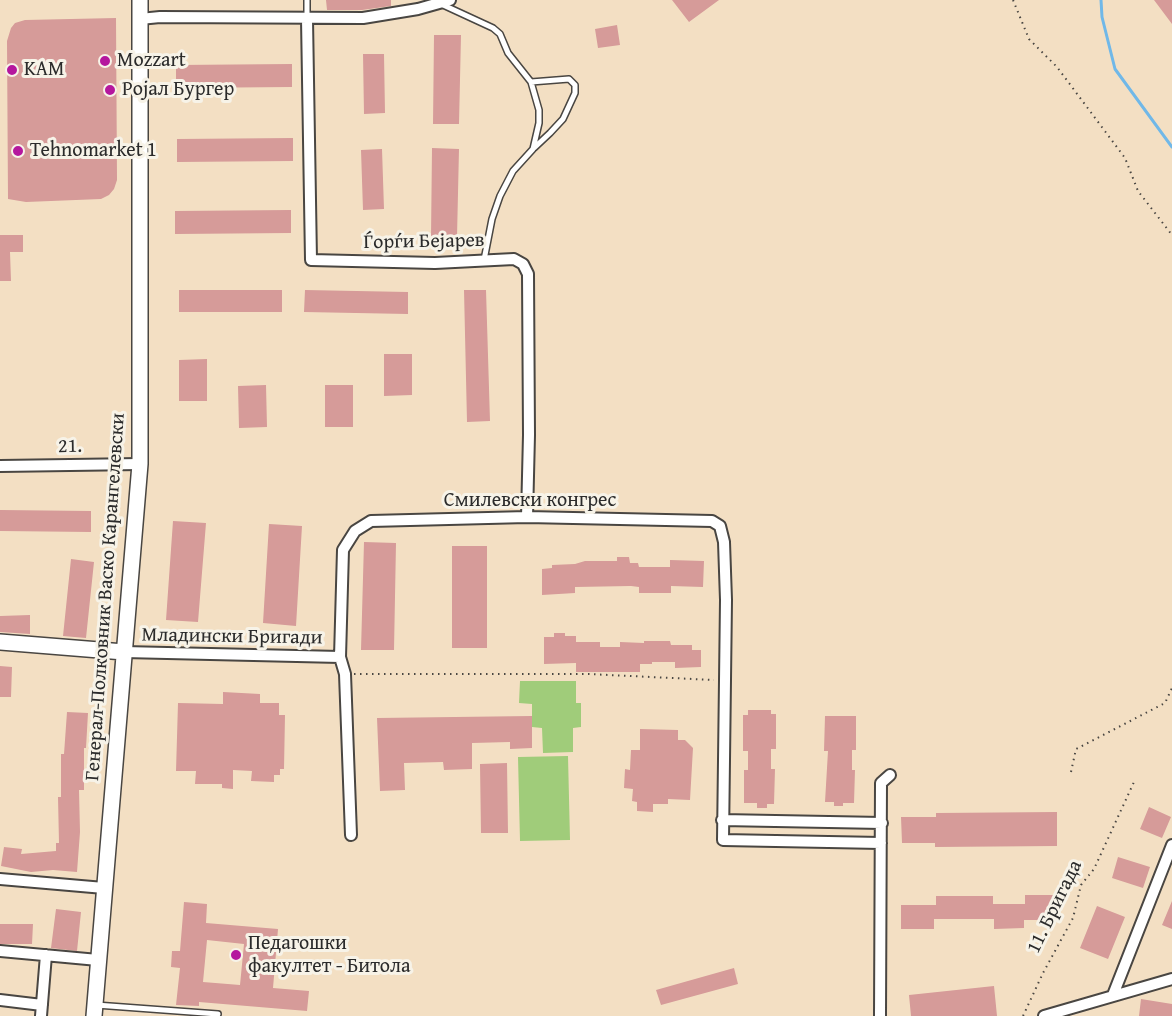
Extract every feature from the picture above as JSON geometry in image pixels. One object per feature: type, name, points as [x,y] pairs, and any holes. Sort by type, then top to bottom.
[{"type":"street","name":"Генерал-Полковник Васко Карангелевски","points":[[94,1010],[140,464],[140,0]]},
{"type":"street","points":[[140,19],[160,17],[307,20],[363,18],[445,2]]},
{"type":"street","name":"Ѓорѓи Бејарев","points":[[307,20],[311,260],[435,263],[514,259],[523,264],[528,274],[530,435],[527,518]]},
{"type":"street","name":"21.","points":[[0,466],[140,464]]},
{"type":"street","name":"Смилевски конгрес","points":[[351,835],[345,674],[340,657],[343,550],[355,531],[371,521],[527,518],[712,521],[720,526],[724,542],[723,840],[881,843]]},
{"type":"street","points":[[0,642],[124,652]]},
{"type":"street","name":"Младински Бригади","points":[[124,652],[340,657]]},
{"type":"street","points":[[880,1016],[882,823],[880,783],[890,775]]},
{"type":"street","points":[[722,820],[882,823]]},
{"type":"street","points":[[1113,995],[1172,845]]},
{"type":"street","points":[[0,879],[104,888]]},
{"type":"street","points":[[0,951],[98,960]]},
{"type":"street","points":[[0,1000],[41,1010],[46,955]]},
{"type":"street","points":[[1044,1016],[1172,979]]},
{"type":"lane","points":[[306,0],[307,20]]},
{"type":"lane","points":[[445,2],[500,34],[508,53],[531,81],[539,110],[539,123],[533,149]]},
{"type":"lane","points":[[484,260],[492,219],[500,196],[513,171],[550,134],[562,118],[575,93],[575,85],[569,79],[531,81]]},
{"type":"lane","points":[[94,1010],[218,1014]]},
{"type":"path","points":[[1013,0],[1029,39],[1057,67],[1125,158],[1138,191],[1172,235]]},
{"type":"path","points":[[345,674],[588,674],[725,681]]},
{"type":"path","points":[[1071,772],[1076,749],[1165,703],[1172,688]]},
{"type":"path","name":"11. Бригада","points":[[1023,1016],[1043,973],[1074,918],[1081,885],[1094,869],[1134,782]]},
{"type":"green space","points":[[520,681],[576,681],[576,703],[581,703],[581,727],[573,728],[573,752],[543,753],[542,728],[532,727],[532,704],[519,703]]},
{"type":"green space","points":[[568,756],[570,840],[520,841],[518,757]]},
{"type":"building","points":[[326,0],[391,0],[391,6],[362,10],[327,10]]},
{"type":"building","points":[[672,0],[719,0],[689,22]]},
{"type":"building","points":[[1154,0],[1172,0],[1172,24]]},
{"type":"building","points":[[116,18],[117,180],[114,189],[101,199],[26,202],[8,199],[7,41],[11,28],[15,23],[25,20]]},
{"type":"building","points":[[617,25],[620,45],[598,48],[595,29]]},
{"type":"building","points":[[434,35],[461,35],[459,124],[433,124]]},
{"type":"building","points":[[363,54],[384,54],[385,113],[364,114]]},
{"type":"building","points":[[292,64],[292,87],[176,88],[176,65]]},
{"type":"building","points":[[293,138],[293,161],[177,162],[177,139]]},
{"type":"building","points":[[432,148],[459,149],[457,237],[431,237]]},
{"type":"building","points":[[382,149],[384,209],[363,210],[361,150]]},
{"type":"building","points":[[291,210],[291,233],[175,234],[175,211]]},
{"type":"building","points":[[0,235],[23,235],[23,252],[10,252],[11,281],[0,281]]},
{"type":"building","points":[[179,290],[282,290],[282,312],[179,312]]},
{"type":"building","points":[[305,290],[408,292],[408,314],[304,312]]},
{"type":"building","points":[[464,290],[486,290],[490,421],[467,422]]},
{"type":"building","points":[[384,354],[412,354],[412,395],[384,396]]},
{"type":"building","points":[[207,359],[207,401],[179,401],[179,360]]},
{"type":"building","points":[[266,385],[267,427],[239,428],[238,386]]},
{"type":"building","points":[[325,385],[353,385],[353,427],[325,427]]},
{"type":"building","points":[[0,510],[91,511],[91,532],[0,531]]},
{"type":"building","points":[[173,521],[206,523],[198,622],[166,620]]},
{"type":"building","points":[[269,524],[302,526],[296,626],[263,623]]},
{"type":"building","points":[[364,542],[396,543],[394,650],[361,650]]},
{"type":"building","points":[[452,546],[487,546],[487,648],[452,648]]},
{"type":"building","points":[[617,557],[629,557],[630,563],[638,563],[639,567],[670,567],[670,560],[704,561],[703,587],[671,586],[671,593],[639,593],[639,587],[631,586],[575,587],[575,593],[542,595],[542,569],[552,568],[552,565],[585,561],[617,561]]},
{"type":"building","points":[[71,559],[94,562],[86,638],[63,636]]},
{"type":"building","points":[[30,615],[30,634],[0,632],[0,616]]},
{"type":"building","points":[[554,633],[576,636],[576,642],[600,642],[600,647],[620,647],[620,642],[644,643],[644,641],[670,641],[671,645],[692,645],[692,650],[701,650],[701,667],[675,668],[675,662],[652,662],[652,664],[640,664],[640,672],[576,672],[576,663],[544,664],[544,637],[554,637]]},
{"type":"building","points":[[0,666],[12,667],[11,697],[0,697]]},
{"type":"building","points":[[223,692],[260,694],[260,703],[279,703],[279,715],[285,715],[284,769],[280,769],[280,775],[274,775],[274,782],[251,781],[252,771],[233,770],[233,789],[222,788],[222,784],[195,784],[196,771],[176,771],[178,703],[223,704]]},
{"type":"building","points":[[748,710],[771,710],[771,714],[776,714],[776,749],[771,749],[771,769],[775,769],[774,804],[767,804],[767,808],[757,808],[757,803],[744,803],[744,770],[748,770],[748,751],[743,751],[743,715],[748,715]]},
{"type":"building","points":[[67,712],[88,713],[86,748],[84,748],[84,790],[79,790],[80,832],[77,872],[53,870],[31,872],[1,866],[4,847],[22,849],[21,854],[56,851],[56,843],[59,843],[58,797],[61,797],[61,754],[64,754]]},
{"type":"building","points":[[532,716],[532,748],[510,749],[510,742],[472,743],[472,769],[444,770],[443,762],[404,763],[405,790],[380,791],[377,718]]},
{"type":"building","points":[[825,716],[856,716],[856,750],[852,750],[852,770],[855,770],[854,803],[843,803],[843,806],[834,806],[834,802],[825,802],[828,751],[824,751]]},
{"type":"building","points":[[640,729],[678,730],[678,740],[685,740],[693,748],[690,800],[668,799],[668,804],[653,804],[653,812],[637,811],[637,802],[632,801],[633,789],[624,788],[625,769],[630,770],[631,750],[640,750]]},
{"type":"building","points":[[507,763],[508,833],[481,833],[480,764]]},
{"type":"building","points":[[1149,807],[1171,817],[1162,838],[1140,829]]},
{"type":"building","points":[[1057,812],[1057,846],[935,847],[935,843],[902,843],[901,817],[936,817],[936,813]]},
{"type":"building","points":[[1118,857],[1150,867],[1143,888],[1112,878]]},
{"type":"building","points":[[1025,895],[1060,895],[1060,920],[1024,920],[1024,928],[994,929],[994,919],[934,919],[934,929],[901,929],[901,905],[936,905],[936,896],[993,896],[993,904],[1025,904]]},
{"type":"building","points":[[1172,901],[1172,929],[1162,925]]},
{"type":"building","points":[[184,902],[207,904],[206,923],[278,929],[273,988],[309,991],[307,1011],[199,1002],[199,1006],[176,1005],[180,968],[171,967],[172,951],[180,951]],"holes":[[[207,940],[244,944],[240,985],[203,982]]]},
{"type":"building","points":[[1097,906],[1125,917],[1108,959],[1080,948]]},
{"type":"building","points":[[56,909],[81,912],[77,951],[51,948]]},
{"type":"building","points":[[0,924],[33,924],[32,944],[0,944]]},
{"type":"building","points":[[734,968],[738,984],[661,1005],[656,990]]},
{"type":"building","points":[[994,986],[997,1016],[911,1016],[909,995]]},
{"type":"building","points":[[1141,999],[1172,1004],[1172,1016],[1139,1016]]},
{"type":"waterway","points":[[1101,0],[1102,17],[1115,69],[1172,147]]},
{"type":"place","name":"Mozzart","points":[[105,61]]},
{"type":"place","name":"KAM","points":[[12,70]]},
{"type":"place","name":"Ројал Бургер","points":[[110,90]]},
{"type":"place","name":"Tehnomarket 1","points":[[18,151]]},
{"type":"place","name":"Педагошки факултет - Битола","points":[[236,955]]}]
